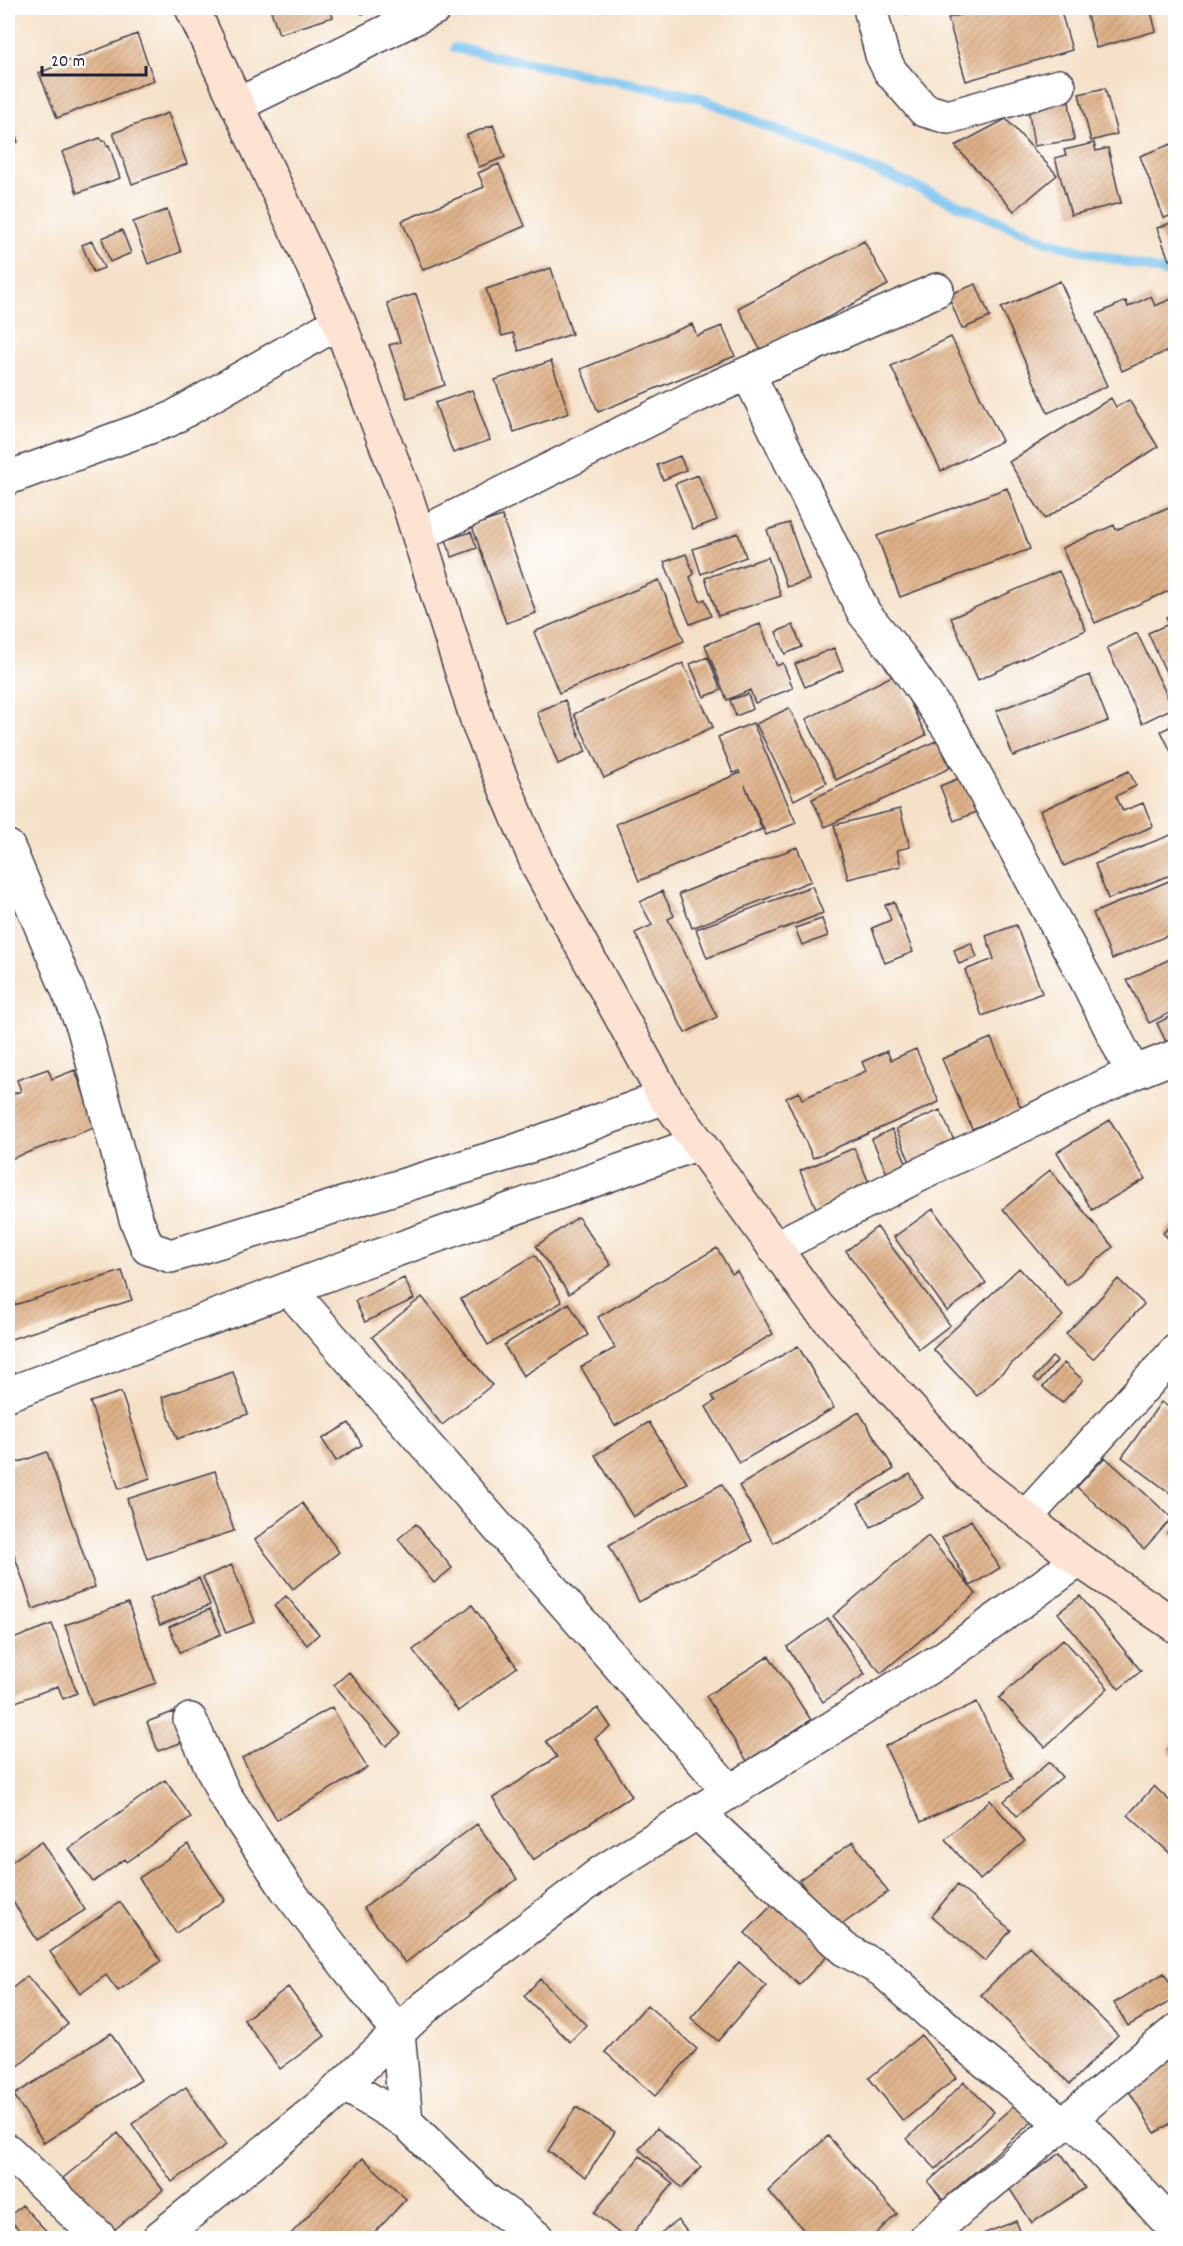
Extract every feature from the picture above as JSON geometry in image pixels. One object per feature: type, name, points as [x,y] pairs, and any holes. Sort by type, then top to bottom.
[{"type":"street","points":[[192,8],[339,322],[408,502],[479,726],[539,868],[664,1097],[817,1306],[961,1465],[1079,1560],[1176,1626]]},
{"type":"street","points":[[237,105],[435,8]]},
{"type":"street","points":[[870,8],[882,55],[890,71],[924,110],[948,117],[1059,86]]},
{"type":"street","points":[[419,535],[696,396],[937,290]]},
{"type":"street","points":[[8,478],[169,420],[339,322]]},
{"type":"street","points":[[748,373],[864,613],[900,656],[953,735],[1087,981],[1161,1069],[946,1161],[774,1248]]},
{"type":"street","points":[[8,848],[83,1026],[136,1219],[148,1248],[171,1256],[510,1153],[664,1097]]},
{"type":"street","points":[[8,1394],[289,1289],[699,1143]]},
{"type":"street","points":[[289,1289],[730,1792]]},
{"type":"street","points":[[1025,1518],[1176,1351]]},
{"type":"street","points":[[159,2238],[322,2105],[424,2007],[602,1872],[942,1659],[1079,1560]]},
{"type":"street","points":[[190,1720],[224,1794],[286,1888],[398,2032],[406,2122]]},
{"type":"street","points":[[698,1812],[844,1949],[882,1971],[975,2053],[1067,2120],[1176,2230]]},
{"type":"street","points":[[926,2238],[1176,2031]]},
{"type":"street","points":[[344,2084],[406,2122],[486,2200],[537,2238]]},
{"type":"street","points":[[8,2151],[100,2238]]},
{"type":"building","points":[[270,8],[329,8],[333,17],[279,34]]},
{"type":"building","points":[[359,8],[377,8],[362,14]]},
{"type":"building","points":[[904,8],[927,8],[906,14]]},
{"type":"building","points":[[987,8],[1060,8],[1072,50],[966,81],[948,18]]},
{"type":"building","points":[[1085,8],[1150,8],[1156,31],[1096,48]]},
{"type":"building","points":[[137,34],[154,80],[57,118],[39,73]]},
{"type":"building","points":[[1105,88],[1117,134],[1091,141],[1079,94]]},
{"type":"building","points":[[1069,101],[1074,140],[1034,146],[1028,107]]},
{"type":"building","points":[[8,112],[18,142],[8,145]]},
{"type":"building","points":[[168,113],[187,164],[132,184],[113,133]]},
{"type":"building","points":[[1006,119],[1057,175],[1014,211],[955,146]]},
{"type":"building","points":[[493,125],[505,157],[479,167],[467,135]]},
{"type":"building","points":[[100,138],[107,146],[109,145],[120,178],[77,193],[62,152]]},
{"type":"building","points":[[1094,143],[1096,151],[1108,148],[1121,203],[1071,215],[1055,158],[1066,155],[1064,150]]},
{"type":"building","points":[[1174,143],[1176,214],[1164,218],[1140,156]]},
{"type":"building","points":[[499,164],[525,226],[423,270],[402,221],[484,187],[478,173]]},
{"type":"building","points":[[167,210],[181,252],[148,264],[133,222]]},
{"type":"building","points":[[1176,221],[1176,258],[1169,260],[1157,228]]},
{"type":"building","points":[[122,230],[131,253],[110,262],[102,238]]},
{"type":"building","points":[[92,241],[104,268],[93,272],[82,245]]},
{"type":"building","points":[[864,241],[888,285],[762,353],[738,308]]},
{"type":"building","points":[[551,268],[572,334],[519,351],[513,333],[502,336],[486,289]]},
{"type":"building","points":[[1060,281],[1107,386],[1048,413],[1001,308]]},
{"type":"building","points":[[976,284],[990,317],[962,329],[948,295]]},
{"type":"building","points":[[416,294],[445,385],[407,398],[389,345],[400,342],[387,303]]},
{"type":"building","points":[[1151,296],[1155,306],[1176,297],[1176,347],[1122,371],[1097,314],[1126,301],[1128,307]]},
{"type":"building","points":[[692,324],[697,336],[722,326],[735,356],[598,412],[581,369]]},
{"type":"building","points":[[951,337],[1002,441],[941,471],[891,366]]},
{"type":"building","points":[[551,361],[569,413],[514,432],[495,380]]},
{"type":"building","points":[[472,390],[490,440],[453,453],[435,403]]},
{"type":"building","points":[[1111,398],[1116,407],[1129,400],[1158,447],[1045,519],[1009,462]]},
{"type":"building","points":[[680,456],[686,470],[663,480],[657,465]]},
{"type":"building","points":[[698,475],[717,520],[693,529],[675,484]]},
{"type":"building","points":[[1007,488],[1030,549],[900,597],[877,536]]},
{"type":"building","points":[[1176,504],[1176,588],[1095,623],[1062,548],[1114,525],[1116,530]]},
{"type":"building","points":[[502,516],[536,613],[506,623],[472,526]]},
{"type":"building","points":[[789,523],[809,580],[787,587],[767,530]]},
{"type":"building","points":[[471,532],[477,548],[452,557],[446,540]]},
{"type":"building","points":[[738,533],[746,557],[701,574],[693,549]]},
{"type":"building","points":[[686,554],[694,574],[690,577],[700,601],[705,599],[711,616],[690,624],[664,562]]},
{"type":"building","points":[[768,557],[781,596],[718,616],[705,578]]},
{"type":"building","points":[[1059,571],[1086,630],[978,680],[951,618]]},
{"type":"building","points":[[659,580],[684,641],[559,693],[534,632]]},
{"type":"building","points":[[1176,613],[1176,694],[1148,633],[1169,624],[1166,617]]},
{"type":"building","points":[[760,624],[777,666],[783,663],[793,688],[755,703],[750,690],[727,700],[705,645]]},
{"type":"building","points":[[793,625],[802,647],[785,654],[776,632]]},
{"type":"building","points":[[1137,633],[1173,708],[1142,723],[1107,648]]},
{"type":"building","points":[[834,648],[843,670],[805,687],[795,664]]},
{"type":"building","points":[[708,657],[721,690],[704,697],[690,664]]},
{"type":"building","points":[[683,663],[713,727],[604,778],[574,714]]},
{"type":"building","points":[[896,674],[926,735],[836,780],[806,719]]},
{"type":"building","points":[[1090,675],[1108,721],[1013,756],[996,711]]},
{"type":"building","points":[[748,694],[753,709],[736,716],[730,700]]},
{"type":"building","points":[[565,700],[586,752],[558,764],[537,712]]},
{"type":"building","points":[[789,708],[827,783],[794,800],[756,724]]},
{"type":"building","points":[[753,723],[796,823],[766,835],[745,785],[762,829],[639,881],[616,824],[740,773],[739,771],[733,773],[718,737]]},
{"type":"building","points":[[1176,724],[1176,762],[1161,731]]},
{"type":"building","points":[[938,740],[950,768],[825,827],[812,799]]},
{"type":"building","points":[[1129,771],[1136,786],[1116,796],[1123,811],[1143,803],[1153,826],[1064,866],[1040,811]]},
{"type":"building","points":[[962,777],[976,812],[954,821],[940,786]]},
{"type":"building","points":[[900,809],[910,847],[897,850],[901,866],[848,879],[834,825]]},
{"type":"building","points":[[1176,833],[1176,873],[1108,899],[1095,864]]},
{"type":"building","points":[[797,847],[811,881],[692,928],[679,894]]},
{"type":"building","points":[[1176,878],[1176,932],[1112,959],[1093,913]]},
{"type":"building","points":[[812,886],[823,913],[707,958],[696,929]]},
{"type":"building","points":[[662,891],[674,916],[668,919],[717,1017],[685,1033],[635,933],[652,925],[640,902]]},
{"type":"building","points":[[894,902],[913,952],[885,963],[872,928],[891,920],[885,905]]},
{"type":"building","points":[[822,919],[828,936],[802,945],[795,928]]},
{"type":"building","points":[[1016,925],[1042,993],[982,1016],[965,970],[994,959],[986,936]]},
{"type":"building","points":[[971,943],[977,957],[959,964],[954,950]]},
{"type":"building","points":[[1176,956],[1176,1010],[1149,1023],[1127,980]]},
{"type":"building","points":[[1176,1014],[1176,1042],[1168,1046],[1157,1023]]},
{"type":"building","points":[[991,1038],[1021,1108],[972,1129],[942,1059]]},
{"type":"building","points":[[916,1049],[939,1102],[813,1158],[786,1098],[799,1092],[802,1099],[866,1071],[862,1062],[887,1051],[891,1060]]},
{"type":"building","points":[[48,1069],[52,1079],[75,1070],[96,1127],[8,1160],[8,1096],[21,1091],[17,1080]]},
{"type":"building","points":[[940,1110],[958,1149],[913,1169],[896,1129]]},
{"type":"building","points":[[1110,1120],[1145,1179],[1092,1210],[1057,1152]]},
{"type":"building","points":[[892,1129],[909,1169],[889,1178],[872,1139]]},
{"type":"building","points":[[854,1148],[873,1192],[819,1215],[800,1171]]},
{"type":"building","points":[[1050,1170],[1113,1247],[1067,1285],[1003,1209]]},
{"type":"building","points":[[933,1209],[986,1283],[947,1311],[894,1237]]},
{"type":"building","points":[[578,1217],[611,1265],[569,1294],[536,1246]]},
{"type":"building","points":[[1176,1221],[1176,1246],[1163,1233]]},
{"type":"building","points":[[877,1227],[950,1325],[919,1349],[846,1251]]},
{"type":"building","points":[[717,1248],[732,1274],[737,1271],[773,1334],[615,1426],[581,1367],[615,1348],[598,1317]]},
{"type":"building","points":[[535,1255],[562,1302],[488,1345],[461,1299]]},
{"type":"building","points":[[1019,1268],[1063,1316],[977,1396],[933,1349]]},
{"type":"building","points":[[122,1271],[132,1300],[8,1340],[8,1307]]},
{"type":"building","points":[[404,1278],[414,1299],[365,1322],[355,1301]]},
{"type":"building","points":[[1118,1279],[1144,1304],[1093,1359],[1066,1334]]},
{"type":"building","points":[[422,1297],[492,1385],[442,1425],[372,1337]]},
{"type":"building","points":[[569,1303],[588,1335],[523,1376],[504,1345]]},
{"type":"building","points":[[798,1346],[834,1408],[739,1463],[706,1407],[715,1401],[712,1396]]},
{"type":"building","points":[[1052,1357],[1057,1361],[1039,1382],[1034,1378]]},
{"type":"building","points":[[1064,1363],[1083,1380],[1062,1403],[1043,1387]]},
{"type":"building","points":[[233,1372],[248,1414],[177,1439],[162,1397]]},
{"type":"building","points":[[121,1392],[150,1478],[119,1489],[90,1402]]},
{"type":"building","points":[[1161,1402],[1176,1412],[1174,1496],[1122,1457]]},
{"type":"building","points":[[859,1412],[894,1469],[774,1543],[739,1486]]},
{"type":"building","points":[[649,1422],[687,1483],[633,1517],[595,1455]]},
{"type":"building","points":[[349,1423],[362,1445],[336,1461],[322,1439]]},
{"type":"building","points":[[47,1452],[95,1587],[33,1609],[8,1537],[8,1466]]},
{"type":"building","points":[[1105,1457],[1172,1518],[1144,1549],[1077,1487]]},
{"type":"building","points":[[215,1471],[234,1531],[147,1559],[127,1499]]},
{"type":"building","points":[[910,1474],[923,1498],[871,1527],[858,1503]]},
{"type":"building","points":[[722,1484],[752,1541],[639,1602],[609,1545]]},
{"type":"building","points":[[302,1503],[339,1552],[293,1589],[255,1540]]},
{"type":"building","points":[[971,1520],[1000,1568],[970,1586],[942,1538]]},
{"type":"building","points":[[1176,1523],[1176,1541],[1167,1533]]},
{"type":"building","points":[[416,1524],[452,1568],[434,1583],[398,1539]]},
{"type":"building","points":[[928,1536],[976,1594],[881,1673],[833,1616]]},
{"type":"building","points":[[232,1565],[255,1622],[226,1633],[203,1577]]},
{"type":"building","points":[[199,1578],[210,1605],[160,1625],[149,1599]]},
{"type":"building","points":[[286,1596],[319,1634],[307,1645],[274,1606]]},
{"type":"building","points":[[1080,1596],[1141,1671],[1119,1689],[1058,1613]]},
{"type":"building","points":[[128,1603],[156,1683],[92,1705],[65,1625]]},
{"type":"building","points":[[472,1605],[517,1667],[458,1711],[413,1650]]},
{"type":"building","points":[[210,1609],[221,1634],[180,1652],[169,1627]]},
{"type":"building","points":[[828,1619],[865,1674],[823,1702],[787,1647]]},
{"type":"building","points":[[52,1624],[77,1693],[63,1699],[58,1686],[8,1705],[8,1641]]},
{"type":"building","points":[[1063,1639],[1108,1688],[1045,1747],[999,1698]]},
{"type":"building","points":[[769,1656],[811,1720],[747,1761],[706,1696]]},
{"type":"building","points":[[349,1672],[401,1734],[386,1746],[334,1685]]},
{"type":"building","points":[[977,1702],[1013,1779],[921,1822],[885,1746]]},
{"type":"building","points":[[332,1707],[367,1768],[277,1820],[242,1758]]},
{"type":"building","points":[[598,1708],[611,1727],[595,1738],[632,1796],[533,1860],[493,1798],[557,1757],[546,1741]]},
{"type":"building","points":[[173,1712],[183,1742],[158,1751],[147,1722]]},
{"type":"building","points":[[1176,1740],[1176,1757],[1167,1750]]},
{"type":"building","points":[[1049,1762],[1062,1777],[1017,1816],[1004,1801]]},
{"type":"building","points":[[165,1780],[191,1817],[127,1862],[125,1859],[93,1882],[69,1849]]},
{"type":"building","points":[[1154,1786],[1176,1807],[1176,1853],[1173,1856],[1128,1815]]},
{"type":"building","points":[[990,1800],[1025,1841],[980,1880],[945,1839]]},
{"type":"building","points":[[477,1824],[517,1879],[405,1963],[364,1908]]},
{"type":"building","points":[[42,1841],[85,1910],[37,1940],[8,1894],[8,1864]]},
{"type":"building","points":[[853,1842],[888,1892],[834,1930],[799,1880]]},
{"type":"building","points":[[188,1845],[225,1900],[176,1933],[139,1878]]},
{"type":"building","points":[[957,1885],[1011,1930],[985,1961],[932,1916]]},
{"type":"building","points":[[776,1901],[829,1954],[799,1985],[745,1933]]},
{"type":"building","points":[[120,1902],[161,1961],[118,1991],[106,1975],[80,1994],[50,1952]]},
{"type":"building","points":[[1029,1946],[1118,2035],[1070,2084],[981,1995]]},
{"type":"building","points":[[739,1962],[766,1986],[718,2041],[691,2018]]},
{"type":"building","points":[[1164,1973],[1176,1993],[1176,1998],[1128,2026],[1114,2003]]},
{"type":"building","points":[[27,1976],[68,2024],[8,2075],[8,1992]]},
{"type":"building","points":[[540,1979],[586,2025],[570,2042],[524,1996]]},
{"type":"building","points":[[288,1987],[325,2036],[280,2069],[244,2020]]},
{"type":"building","points":[[647,2005],[697,2049],[655,2096],[605,2052]]},
{"type":"building","points":[[111,2033],[141,2080],[44,2143],[14,2095]]},
{"type":"building","points":[[921,2035],[956,2078],[903,2121],[869,2078]]},
{"type":"building","points":[[1174,2053],[1176,2120],[1155,2133],[1125,2085]]},
{"type":"building","points":[[964,2082],[994,2112],[936,2169],[907,2139]]},
{"type":"building","points":[[186,2087],[226,2145],[172,2182],[132,2124]]},
{"type":"building","points":[[1019,2101],[1035,2119],[943,2200],[928,2182]]},
{"type":"building","points":[[576,2107],[615,2132],[586,2177],[548,2151]]},
{"type":"building","points":[[657,2128],[701,2167],[682,2188],[639,2149]]},
{"type":"building","points":[[118,2133],[163,2190],[109,2234],[63,2178]]},
{"type":"building","points":[[828,2136],[897,2214],[871,2238],[811,2238],[768,2191]]},
{"type":"building","points":[[1061,2153],[1085,2188],[1032,2223],[1009,2188]]},
{"type":"building","points":[[640,2156],[673,2184],[629,2238],[625,2238],[594,2213]]},
{"type":"building","points":[[363,2158],[406,2199],[370,2238],[287,2238]]},
{"type":"building","points":[[22,2205],[50,2235],[46,2238],[27,2238],[8,2218]]},
{"type":"building","points":[[678,2220],[692,2238],[654,2238]]},
{"type":"building","points":[[1016,2221],[1023,2238],[982,2238],[980,2235]]},
{"type":"building","points":[[1135,2231],[1140,2238],[1123,2238]]},
{"type":"waterway","points":[[455,48],[697,97],[1049,242],[1176,275]]}]
